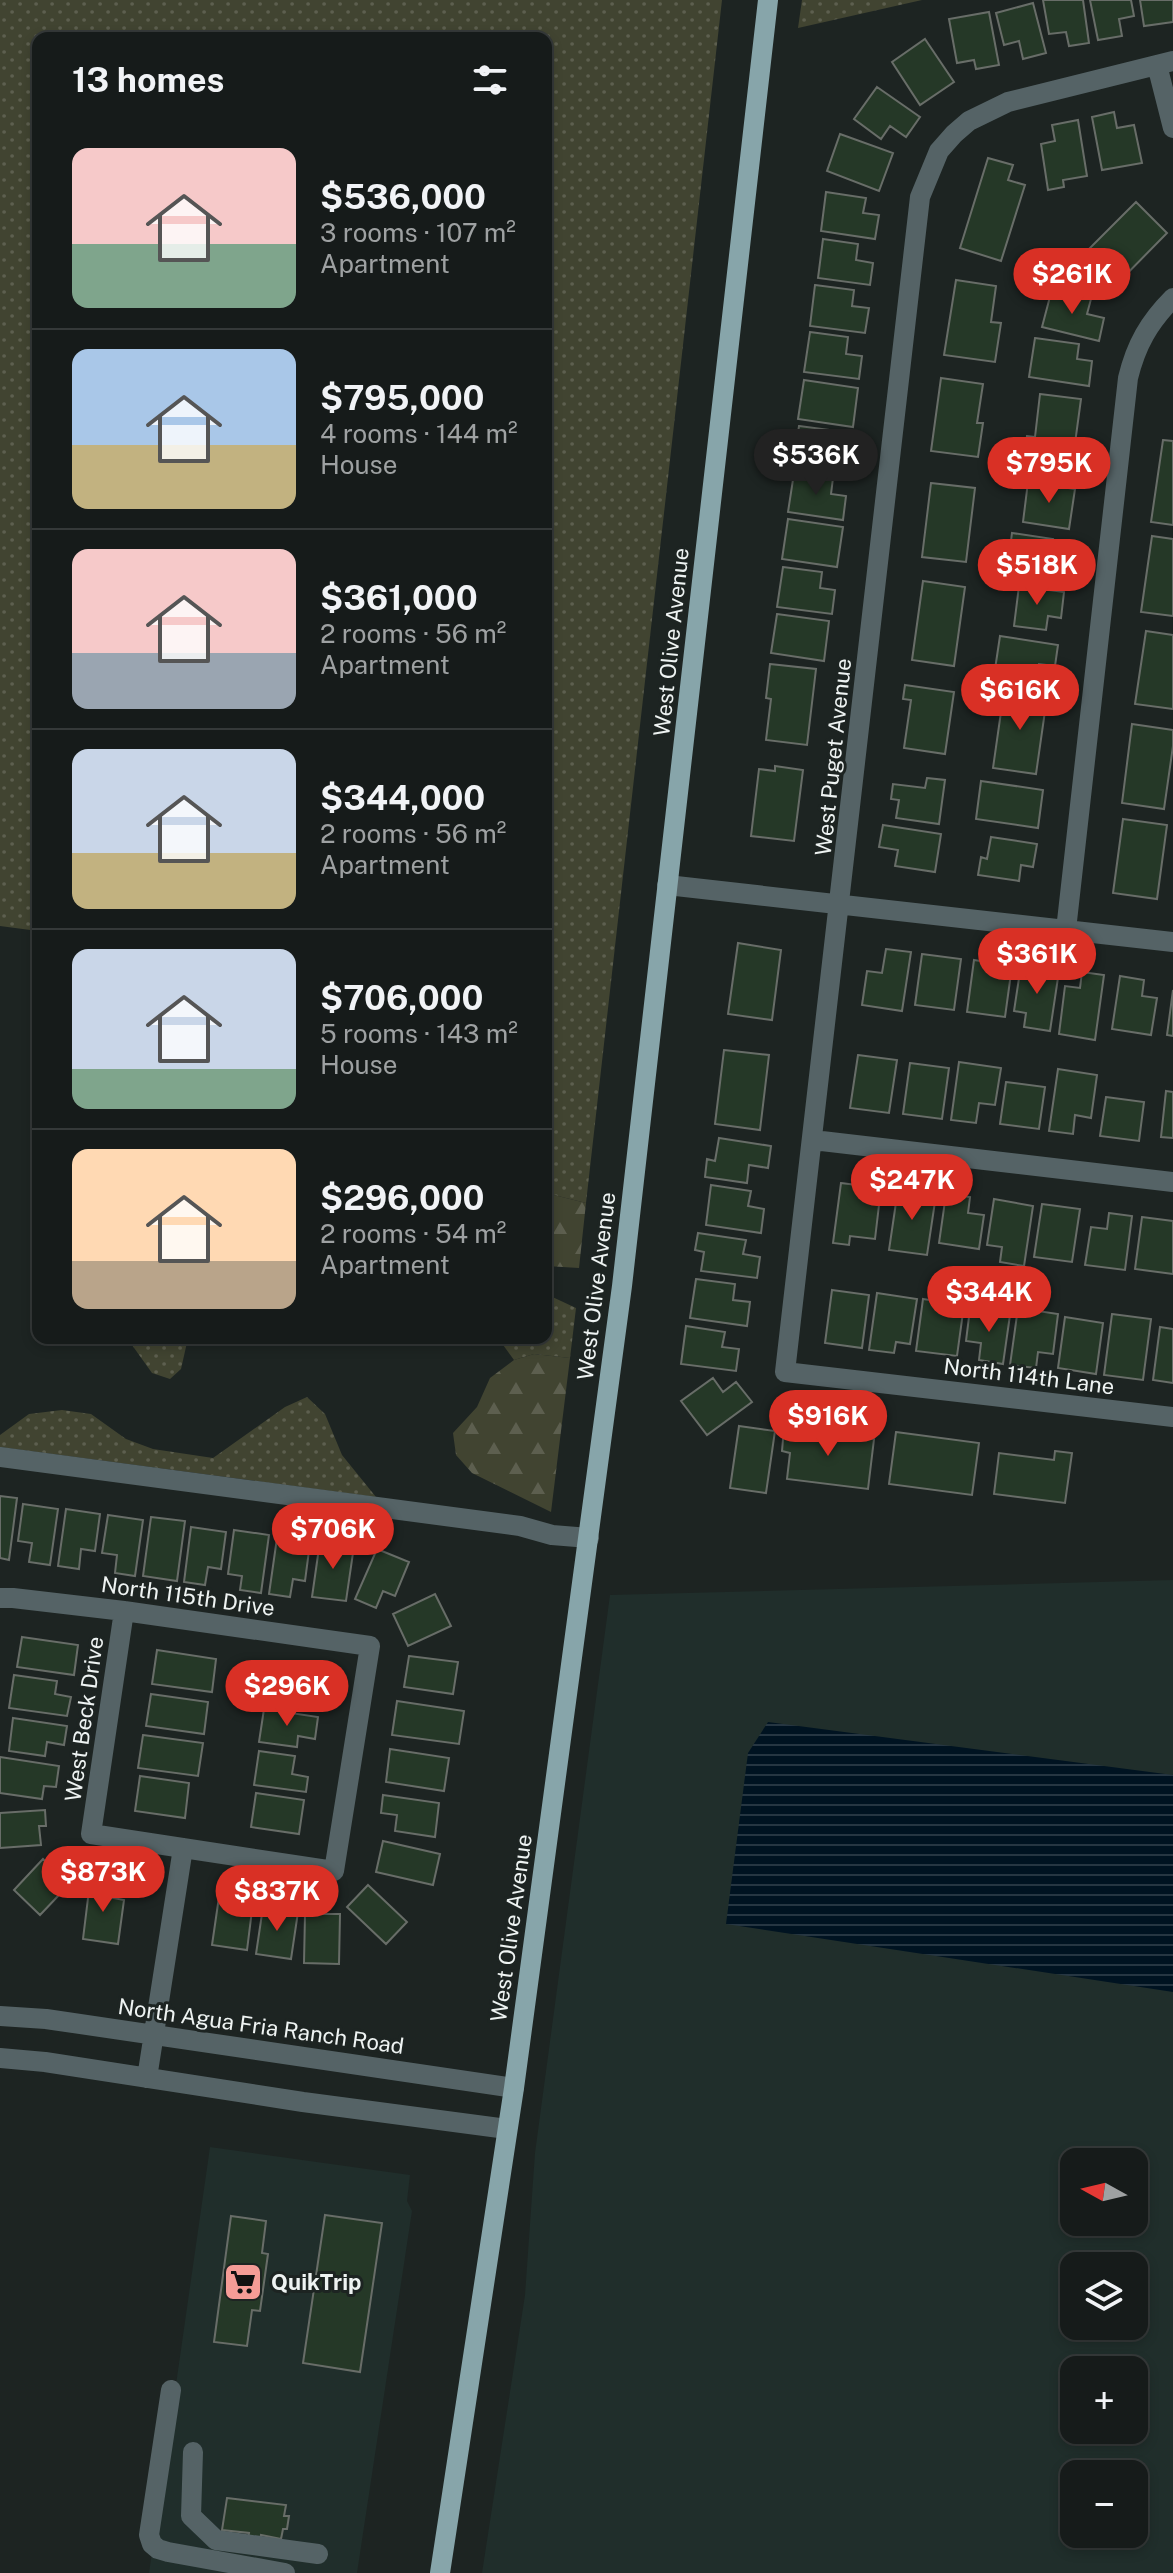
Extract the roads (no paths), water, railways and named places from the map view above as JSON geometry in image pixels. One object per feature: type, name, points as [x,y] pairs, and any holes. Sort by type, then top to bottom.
[{"type":"main road","name":"West Olive Avenue","points":[[440,2573],[514,2088],[622,1286],[768,0]]},
{"type":"street","points":[[1165,63],[1173,128]]},
{"type":"street","name":"West Puget Avenue","points":[[785,1372],[920,197],[939,151],[969,121],[1008,102],[1165,63]]},
{"type":"street","points":[[1066,930],[1128,378],[1140,340],[1155,316],[1173,298]]},
{"type":"street","points":[[667,885],[1173,942]]},
{"type":"street","points":[[813,1140],[1173,1182]]},
{"type":"street","name":"North 114th Lane","points":[[785,1372],[1173,1417]]},
{"type":"street","points":[[0,1457],[520,1526],[552,1535],[589,1538]]},
{"type":"street","name":"North 115th Drive","points":[[0,1598],[124,1611],[370,1646],[334,1871],[183,1848]]},
{"type":"street","name":"West Beck Drive","points":[[124,1611],[91,1834],[183,1848]]},
{"type":"street","points":[[147,2078],[183,1848]]},
{"type":"street","name":"North Agua Fria Ranch Road","points":[[0,2016],[154,2034],[514,2088]]},
{"type":"street","points":[[0,2058],[507,2129]]},
{"type":"street","points":[[171,2390],[149,2535],[152,2544],[158,2549],[182,2556],[285,2573]]},
{"type":"street","points":[[193,2452],[191,2516],[216,2540],[318,2554]]},
{"type":"water","points":[[768,1722],[1173,1775],[1173,1992],[726,1924],[748,1753]]},
{"type":"place","name":"QuikTrip","points":[[243,2282]]}]
